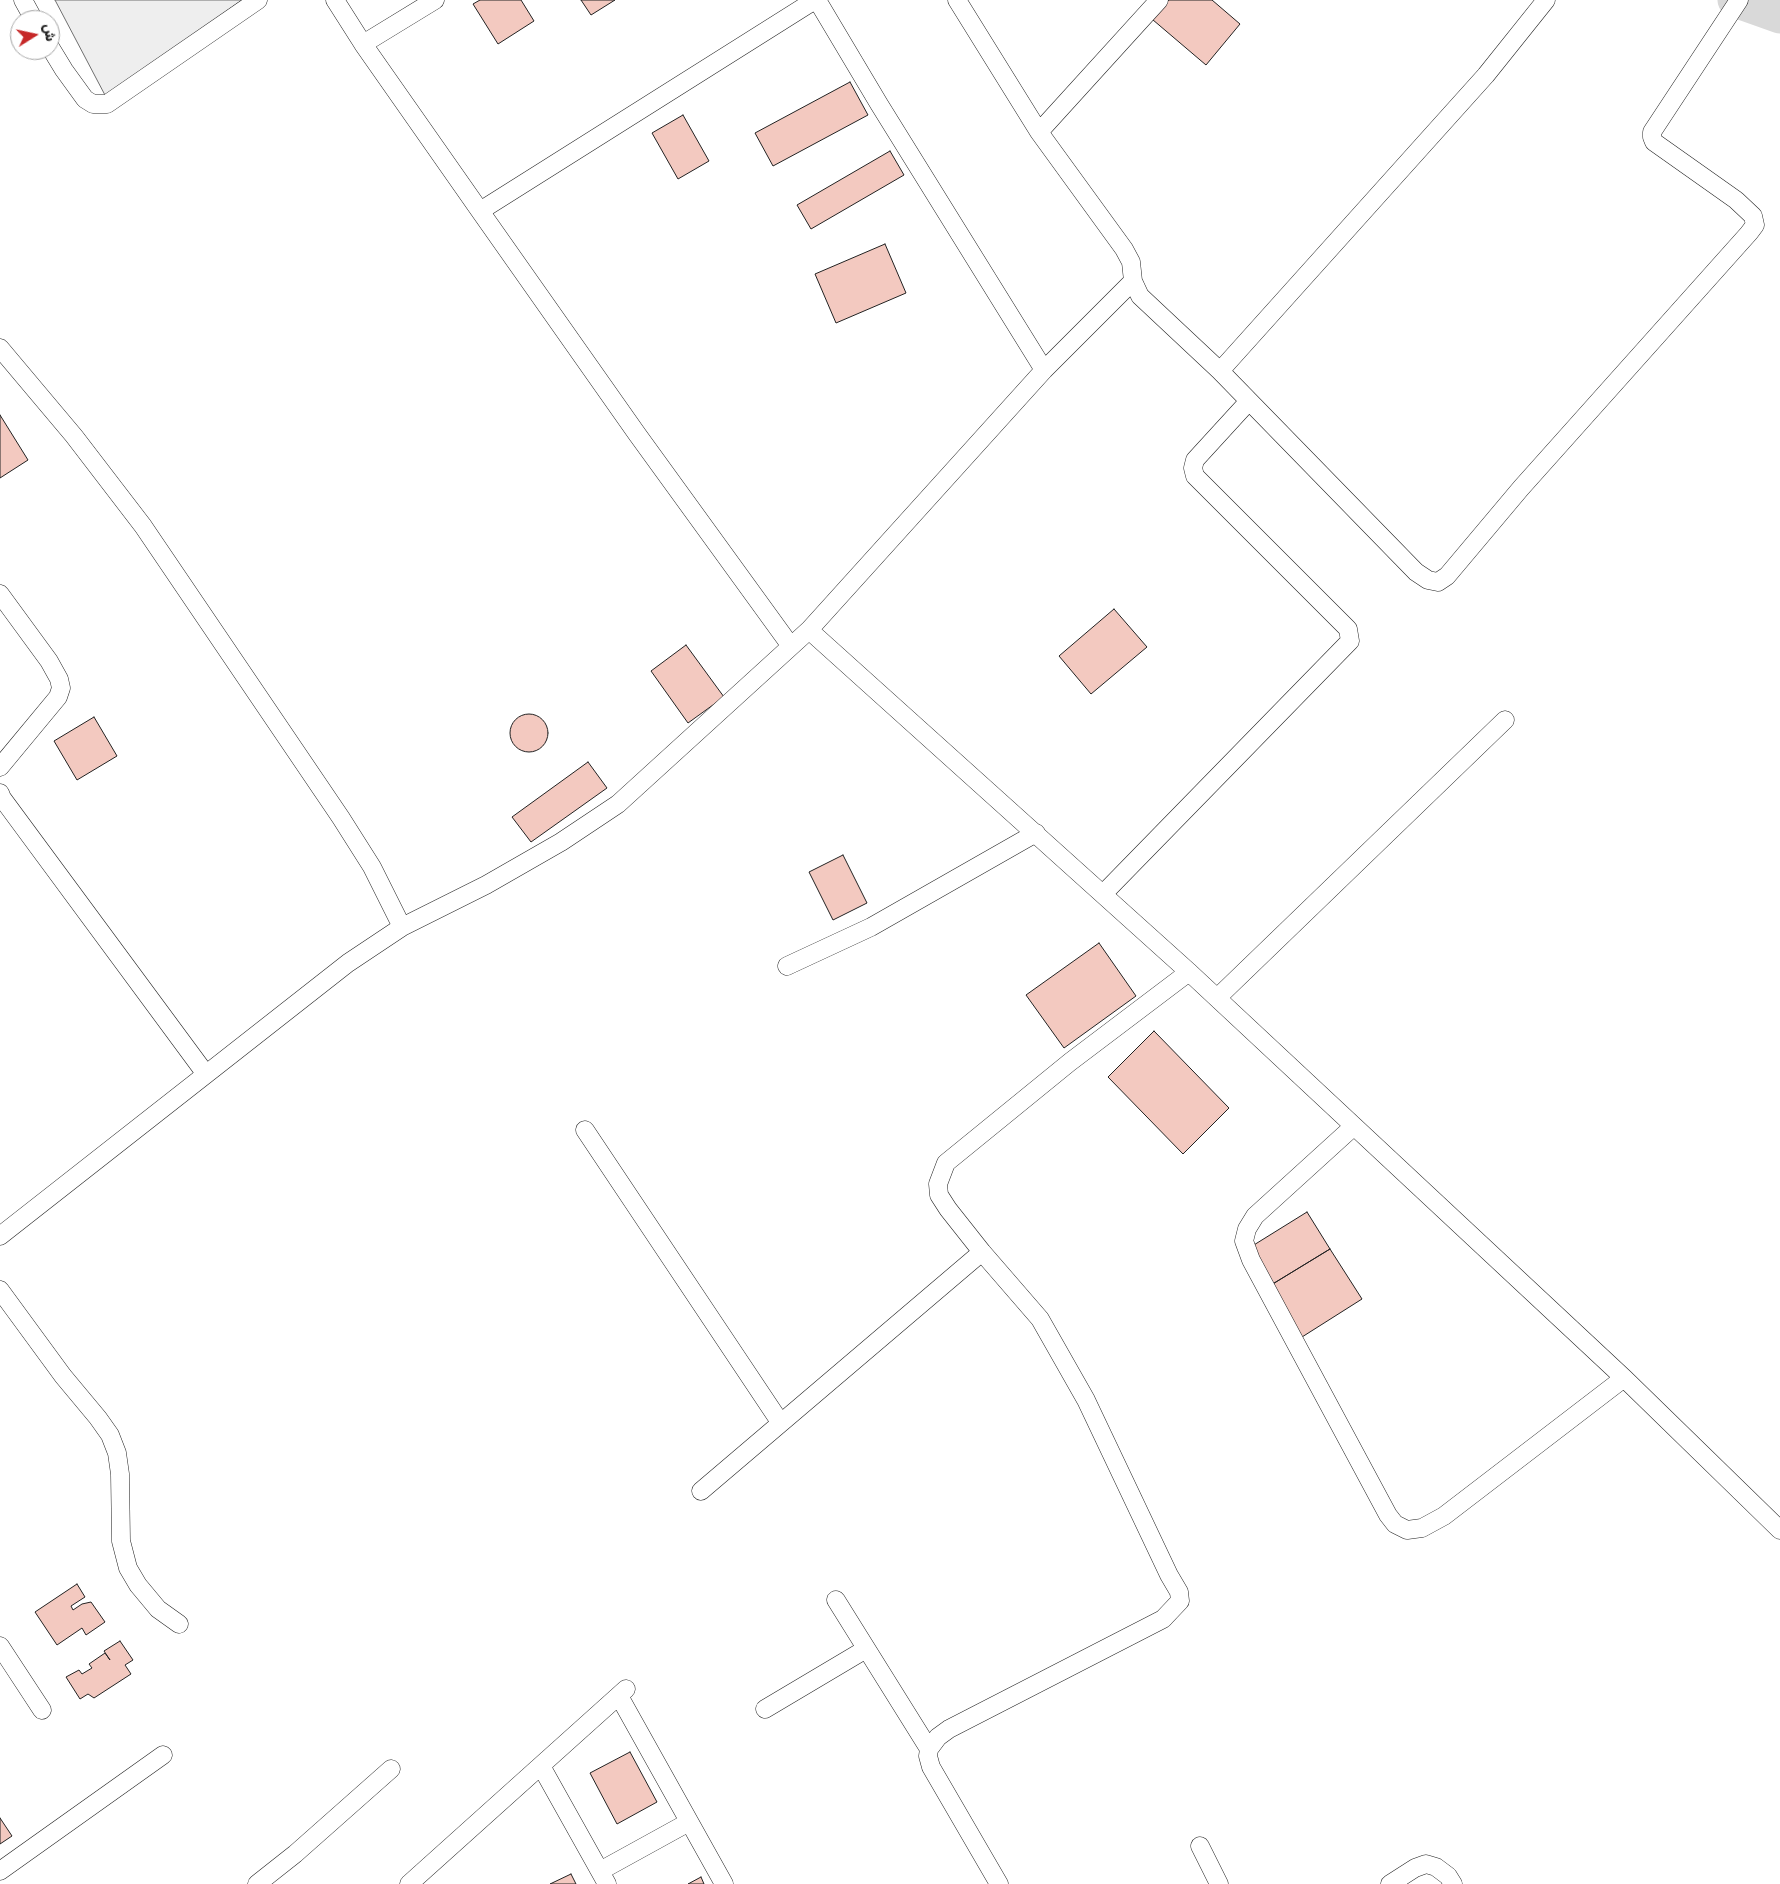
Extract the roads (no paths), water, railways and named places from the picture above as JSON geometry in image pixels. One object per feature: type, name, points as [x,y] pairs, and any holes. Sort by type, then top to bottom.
[{"type":"street","points":[[58,60],[85,99],[93,104],[107,104],[258,0]]},
{"type":"street","points":[[335,0],[637,434],[790,645]]},
{"type":"street","points":[[364,44],[435,0]]},
{"type":"street","points":[[480,211],[816,0],[1044,370]]},
{"type":"street","points":[[957,0],[1039,132],[1124,249],[1131,262],[1133,281],[1140,296],[1220,371],[1416,572],[1428,580],[1438,582],[1448,576],[1521,488],[1755,224],[1753,216],[1736,200],[1654,142],[1652,137],[1652,132],[1739,0]]},
{"type":"street","points":[[1039,132],[1159,0]]},
{"type":"street","points":[[1220,371],[1486,75],[1546,0]]},
{"type":"street","points":[[0,1236],[348,962],[402,927],[486,885],[545,852],[618,804],[790,645],[809,630],[1044,370],[1133,281]]},
{"type":"street","points":[[0,348],[74,436],[143,526],[341,818],[372,867],[402,927]]},
{"type":"street","points":[[1103,894],[1350,641],[1348,629],[1195,476],[1193,468],[1195,460],[1249,401]]},
{"type":"street","points":[[0,594],[49,661],[59,679],[61,688],[58,696],[0,767]]},
{"type":"street","points":[[809,630],[1189,972],[1624,1378],[1780,1530]]},
{"type":"street","points":[[1217,998],[1505,720]]},
{"type":"street","points":[[0,793],[206,1074]]},
{"type":"street","points":[[787,966],[871,927],[1036,833]]},
{"type":"street","points":[[999,1884],[931,1766],[928,1756],[929,1749],[938,1737],[949,1728],[1163,1619],[1180,1601],[1179,1592],[1169,1575],[1086,1400],[1040,1320],[982,1252],[939,1195],[938,1184],[946,1162],[1070,1062],[1189,972]]},
{"type":"street","points":[[1354,1126],[1255,1216],[1247,1229],[1244,1241],[1251,1260],[1388,1515],[1395,1524],[1407,1530],[1422,1528],[1444,1516],[1624,1378]]},
{"type":"street","points":[[585,1130],[780,1422]]},
{"type":"street","points":[[701,1491],[982,1252]]},
{"type":"street","points":[[0,1290],[63,1376],[110,1435],[117,1453],[120,1474],[121,1541],[128,1568],[138,1585],[158,1609],[179,1624]]},
{"type":"street","points":[[836,1600],[929,1749]]},
{"type":"street","points":[[0,1646],[5,1665],[42,1710]]},
{"type":"street","points":[[765,1709],[866,1650]]},
{"type":"street","points":[[409,1884],[622,1692],[689,1822],[724,1884]]},
{"type":"street","points":[[0,1871],[163,1755]]},
{"type":"street","points":[[540,1766],[604,1878],[689,1822]]},
{"type":"street","points":[[257,1884],[296,1854],[391,1769]]},
{"type":"street","points":[[1200,1846],[1219,1884]]},
{"type":"street","points":[[1390,1884],[1415,1868],[1426,1864],[1436,1867],[1448,1876],[1453,1884]]},
{"type":"waterway","points":[[1735,0],[1780,16]]}]
